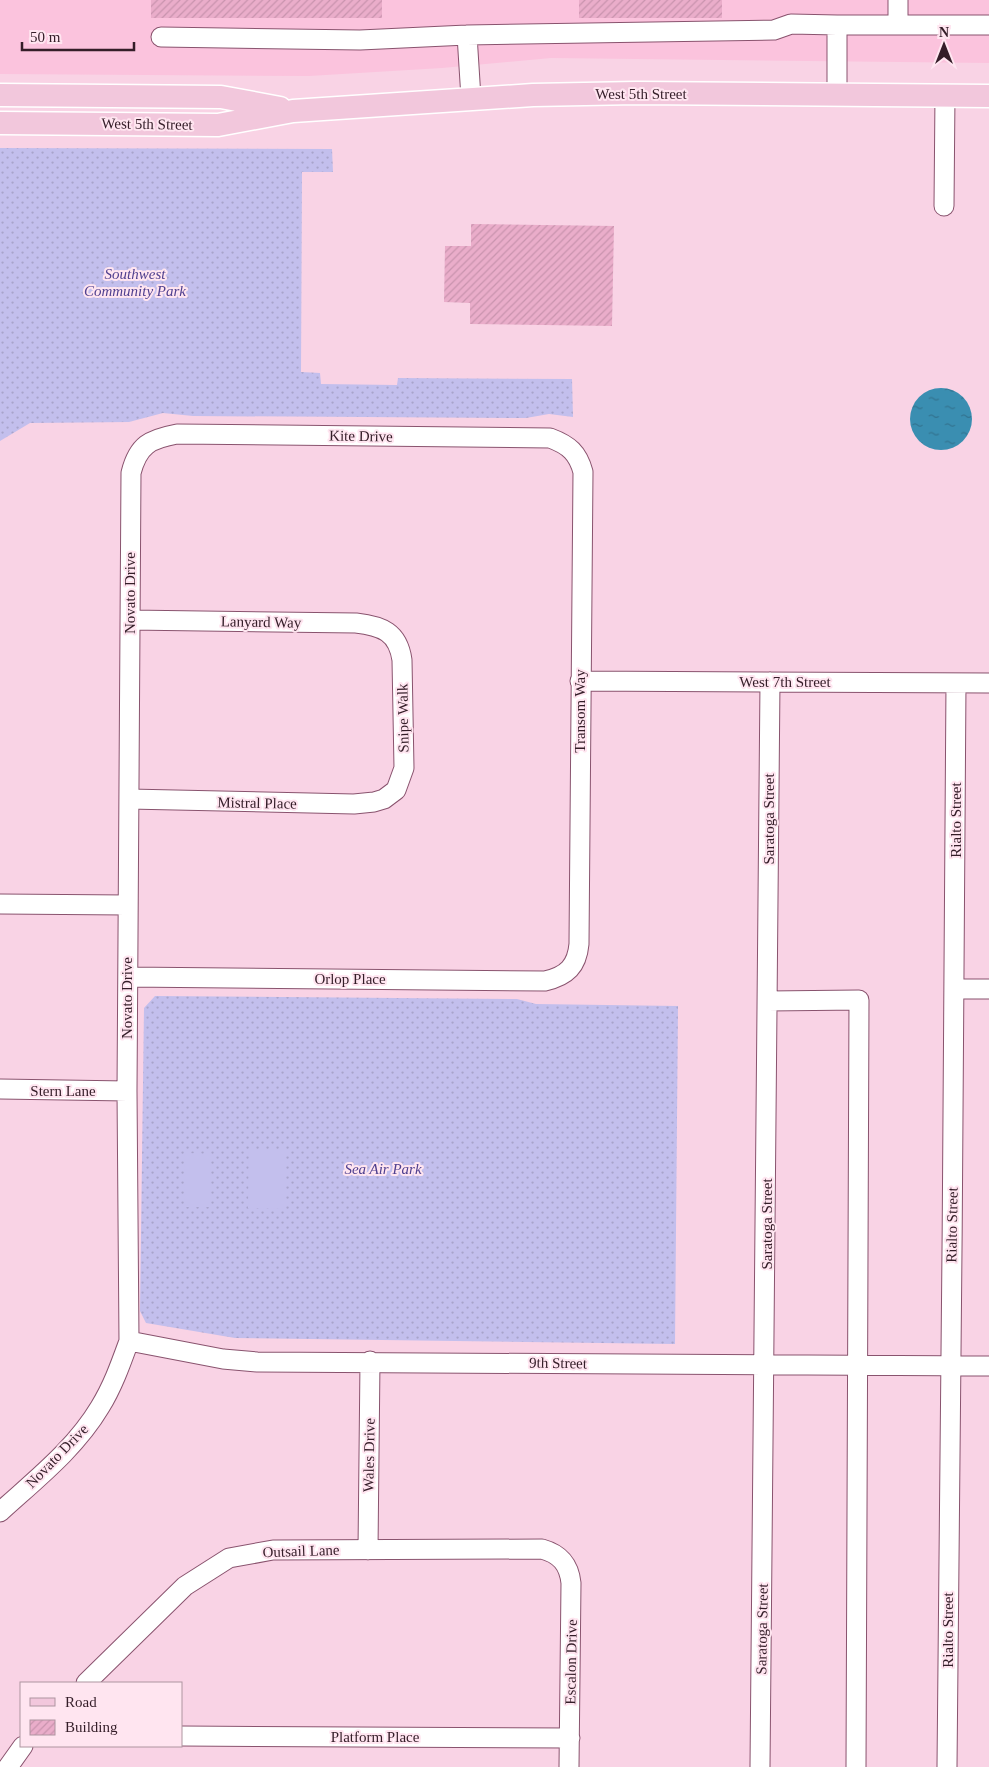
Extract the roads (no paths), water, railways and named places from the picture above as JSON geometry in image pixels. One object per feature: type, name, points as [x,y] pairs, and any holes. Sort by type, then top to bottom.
[{"type":"main road","name":"West 5th Street","points":[[0,123],[218,125],[293,110],[471,98],[636,93],[989,96]]},
{"type":"main road","name":"West 5th Street","points":[[0,95],[221,97],[293,110]]},
{"type":"street","points":[[898,0],[898,25]]},
{"type":"street","points":[[161,37],[360,40],[467,35],[774,30],[791,24],[989,25]]},
{"type":"street","points":[[837,25],[837,95]]},
{"type":"street","points":[[467,35],[471,98]]},
{"type":"street","points":[[944,206],[945,95]]},
{"type":"street","name":"Kite Drive","points":[[148,443],[159,437],[177,434],[550,438],[573,450]]},
{"type":"street","name":"Novato Drive","points":[[0,1512],[64,1453],[83,1432],[100,1407],[114,1380],[129,1341],[126,1091],[131,473],[134,458],[148,443]]},
{"type":"street","name":"Transom Way","points":[[569,971],[578,958],[580,944],[582,472],[579,459],[573,450]]},
{"type":"street","name":"Lanyard Way","points":[[130,620],[356,623],[373,625],[390,632]]},
{"type":"street","name":"Snipe Walk","points":[[384,799],[396,790],[404,768],[402,660],[400,648],[390,632]]},
{"type":"street","name":"West 7th Street","points":[[580,681],[989,683]]},
{"type":"street","name":"Saratoga Street","points":[[760,1767],[766,1365],[770,682]]},
{"type":"street","name":"Rialto Street","points":[[947,1767],[950,1366],[956,990],[956,683]]},
{"type":"street","name":"Mistral Place","points":[[129,799],[354,804],[384,799]]},
{"type":"street","points":[[0,904],[127,905]]},
{"type":"street","name":"Orlop Place","points":[[128,977],[545,981],[559,978],[569,971]]},
{"type":"street","points":[[956,990],[989,989]]},
{"type":"street","points":[[768,1001],[859,1000],[856,1767]]},
{"type":"street","name":"Stern Lane","points":[[0,1090],[126,1091]]},
{"type":"street","name":"9th Street","points":[[129,1341],[223,1359],[257,1362],[370,1361],[989,1366]]},
{"type":"street","name":"Wales Drive","points":[[368,1550],[370,1361]]},
{"type":"street","name":"Outsail Lane","points":[[87,1682],[185,1586],[229,1558],[273,1550],[542,1548],[554,1552],[563,1559]]},
{"type":"street","name":"Escalon Drive","points":[[563,1559],[570,1572],[571,1583],[569,1767]]},
{"type":"street","name":"Platform Place","points":[[182,1736],[570,1738]]},
{"type":"street","points":[[8,1767],[22,1747]]},
{"type":"water","points":[[941,388],[958,393],[963,397],[967,402],[972,419],[967,436],[963,441],[958,445],[941,450],[924,445],[919,441],[915,436],[910,419],[915,402],[919,397],[924,393]]},
{"type":"park label","name":"Southwest Community Park","points":[[135,282]]},
{"type":"park label","name":"Sea Air Park","points":[[383,1169]]}]
